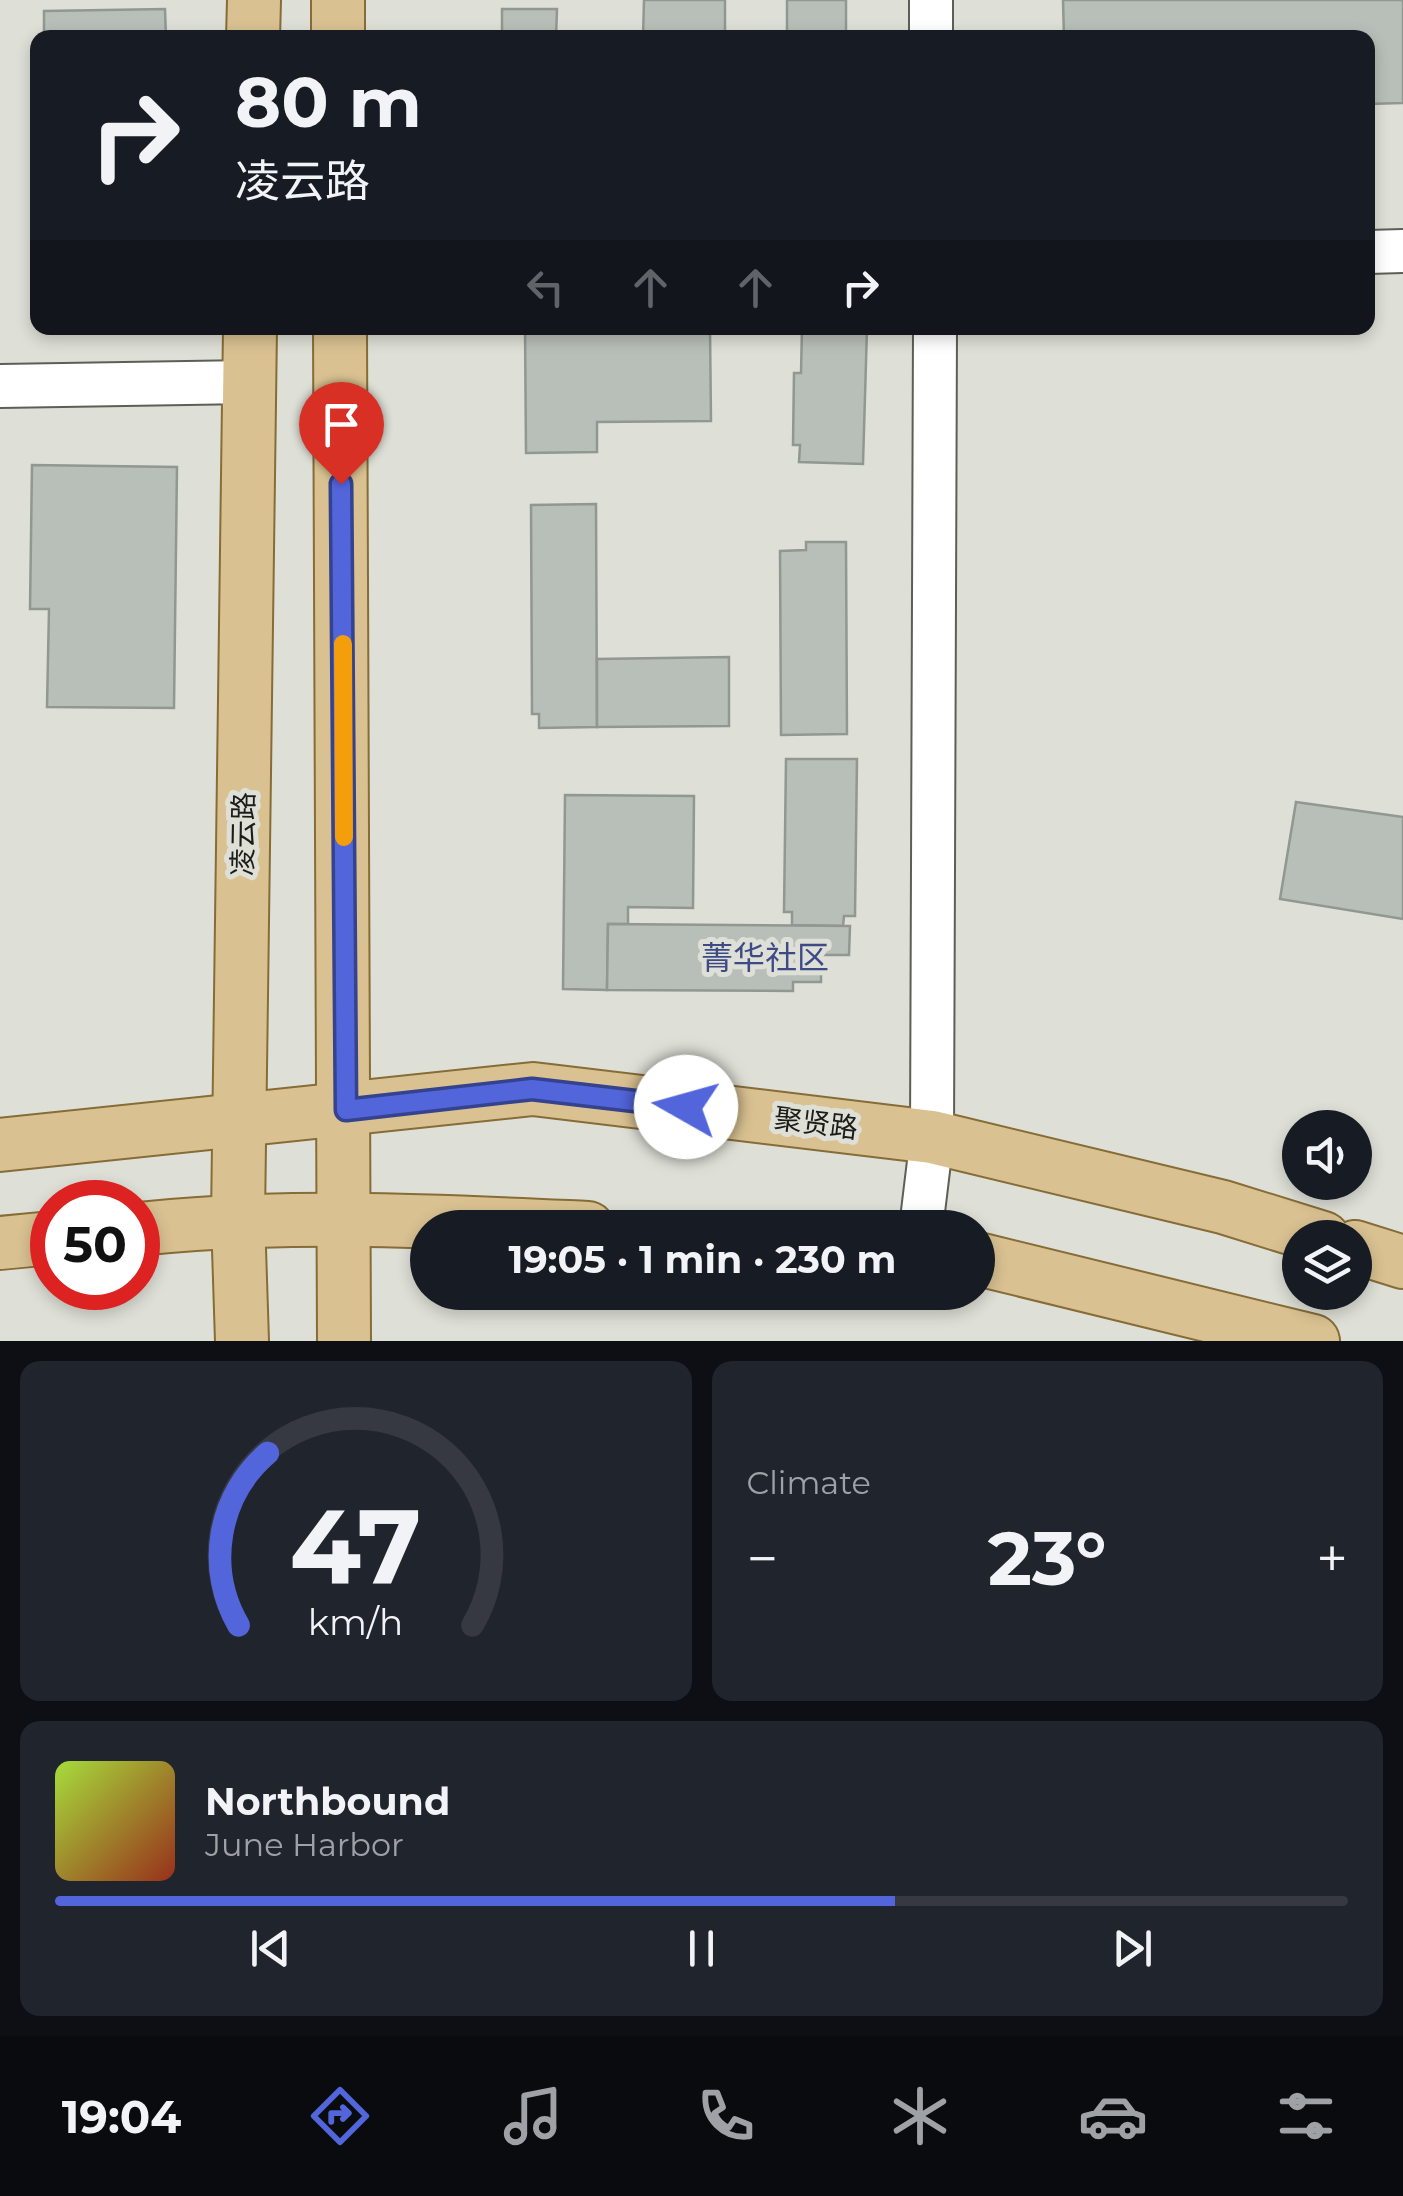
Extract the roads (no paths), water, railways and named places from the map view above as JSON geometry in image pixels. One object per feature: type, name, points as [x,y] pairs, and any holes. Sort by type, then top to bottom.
[{"type":"main road","points":[[253,30],[254,0]]},
{"type":"main road","points":[[338,0],[338,30]]},
{"type":"main road","name":"凌云路","points":[[242,1341],[238,1218],[250,335]]},
{"type":"main road","points":[[340,335],[344,1341]]},
{"type":"main road","name":"聚贤路","points":[[0,1146],[532,1089],[932,1136],[1223,1207],[1282,1225]]},
{"type":"main road","points":[[160,1227],[238,1218],[410,1220]]},
{"type":"main road","points":[[0,1243],[30,1240]]},
{"type":"main road","points":[[1372,1252],[1403,1262]]},
{"type":"main road","points":[[995,1263],[1312,1341]]},
{"type":"street","points":[[931,0],[932,30]]},
{"type":"street","points":[[1375,252],[1403,251]]},
{"type":"street","points":[[924,1210],[932,1136],[934,335]]},
{"type":"street","points":[[0,386],[249,382]]},
{"type":"district","name":"菁华社区","points":[[765,957]]}]
